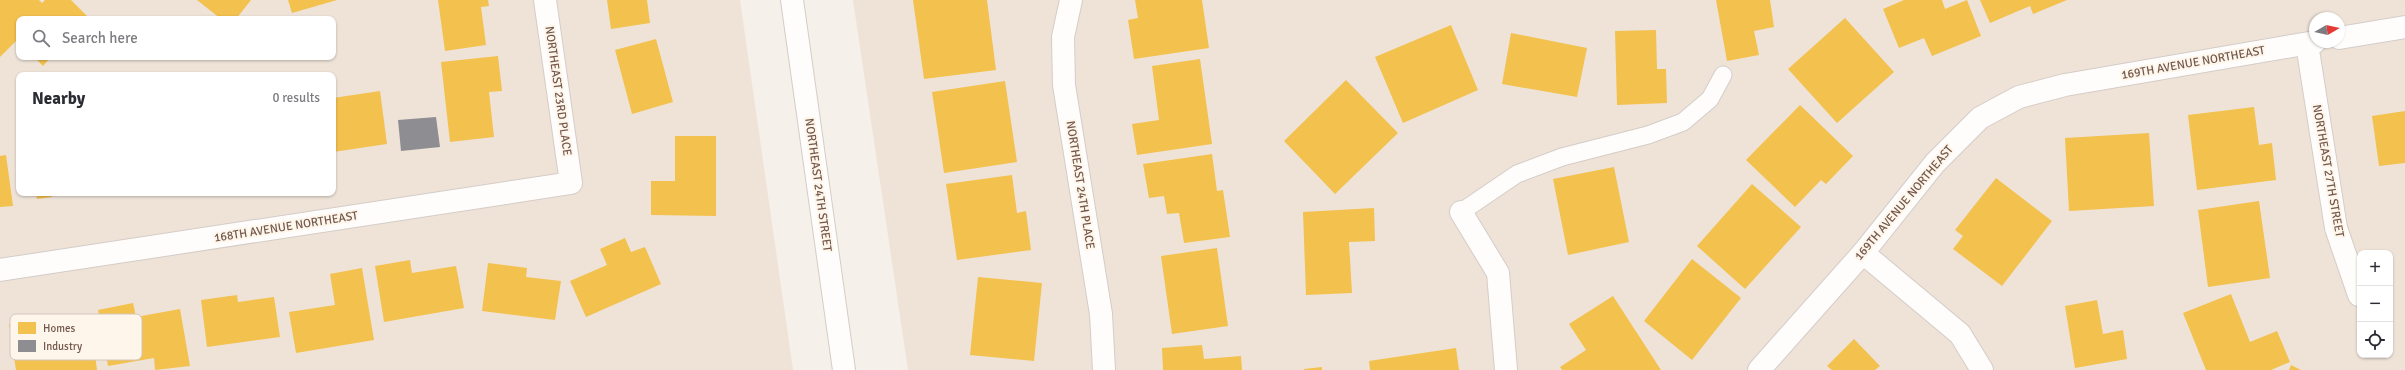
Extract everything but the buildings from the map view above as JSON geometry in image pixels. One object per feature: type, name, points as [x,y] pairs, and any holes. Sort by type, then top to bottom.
[{"type":"street","name":"NORTHEAST 23RD PLACE","points":[[545,0],[571,183]]},
{"type":"street","name":"NORTHEAST 24TH STREET","points":[[792,0],[844,370]]},
{"type":"street","name":"NORTHEAST 24TH PLACE","points":[[1071,0],[1063,37],[1064,85],[1100,314],[1104,370]]},
{"type":"street","points":[[2345,37],[2405,27]]},
{"type":"street","name":"169TH AVENUE NORTHEAST","points":[[1759,370],[1863,253],[1935,163],[1980,118],[2019,97],[2065,85],[2309,43]]},
{"type":"street","name":"NORTHEAST 27TH STREET","points":[[2312,48],[2336,228],[2357,289]]},
{"type":"street","name":"168TH AVENUE NORTHEAST","points":[[0,270],[571,183]]},
{"type":"street","points":[[1461,212],[1498,274],[1506,370]]},
{"type":"street","points":[[1863,253],[1960,334],[1982,370]]},
{"type":"lane","points":[[1461,212],[1517,174],[1562,157],[1648,135],[1683,122],[1710,99],[1723,75]]},
{"type":"shaded area","points":[[0,0],[740,0],[793,370],[0,370]]},
{"type":"shaded area","points":[[853,0],[2405,0],[2405,370],[908,370]]}]
